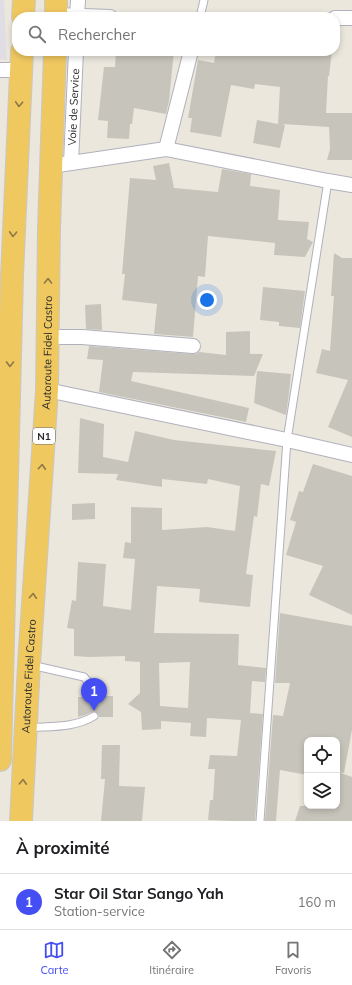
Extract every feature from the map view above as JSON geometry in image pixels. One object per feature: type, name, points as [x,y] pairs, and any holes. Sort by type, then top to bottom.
[{"type":"highway","points":[[23,12],[24,0]]},
{"type":"highway","name":"Autoroute Fidel Castro","points":[[21,821],[29,664],[47,390],[49,228],[61,165],[55,56]]},
{"type":"highway","points":[[0,760],[6,276],[14,64]]},
{"type":"street","points":[[66,12],[78,0]]},
{"type":"street","points":[[340,18],[352,18]]},
{"type":"street","name":"Voie de Service","points":[[61,165],[75,56]]},
{"type":"street","points":[[166,149],[190,56]]},
{"type":"street","points":[[61,165],[166,149],[328,181],[352,184]]},
{"type":"street","points":[[48,337],[82,337],[193,346]]},
{"type":"street","points":[[47,390],[352,455]]},
{"type":"lane","points":[[201,12],[204,0]]},
{"type":"lane","points":[[260,821],[287,440],[328,181]]},
{"type":"lane","points":[[29,664],[84,677],[91,685],[94,696]]},
{"type":"lane","points":[[26,728],[78,724],[94,716]]},
{"type":"shaded area","points":[[0,0],[4,0],[7,60],[0,59]]},
{"type":"building","points":[[116,56],[174,56],[169,101],[166,114],[134,108],[132,124],[130,124],[129,139],[107,138],[108,121],[98,120],[104,67],[115,67]]},
{"type":"building","points":[[215,56],[331,56],[328,76],[326,113],[352,113],[352,160],[327,160],[330,149],[329,127],[282,124],[285,125],[280,148],[253,143],[257,120],[278,124],[280,87],[255,84],[254,89],[231,85],[221,137],[190,132],[192,118],[188,118],[198,60],[214,63]]},
{"type":"building","points":[[169,163],[174,188],[218,192],[222,169],[251,174],[250,186],[280,190],[278,220],[309,222],[307,239],[313,242],[305,257],[274,255],[275,243],[208,236],[205,277],[198,276],[193,337],[154,334],[157,304],[122,300],[125,274],[122,274],[130,178],[156,180],[153,166]]},
{"type":"building","points":[[334,253],[342,258],[352,258],[352,437],[328,427],[348,380],[316,373],[322,349],[330,351],[334,296],[331,296]]},
{"type":"building","points":[[263,287],[305,291],[300,328],[279,326],[279,322],[260,320]]},
{"type":"building","points":[[101,304],[102,330],[86,329],[85,305]]},
{"type":"building","points":[[250,331],[250,354],[263,354],[254,376],[133,372],[131,381],[249,408],[246,422],[99,392],[103,360],[87,359],[89,346],[192,354],[199,352],[226,355],[226,332]]},
{"type":"building","points":[[257,371],[291,374],[286,415],[254,403]]},
{"type":"building","points":[[80,418],[104,424],[103,457],[128,462],[135,431],[174,440],[276,451],[269,486],[261,484],[257,517],[254,516],[246,574],[253,575],[250,607],[199,602],[200,589],[157,586],[154,633],[239,634],[238,665],[266,668],[265,682],[252,681],[250,713],[263,714],[255,821],[208,820],[210,800],[213,800],[215,769],[208,769],[210,755],[237,756],[241,720],[207,718],[206,737],[190,736],[191,723],[161,721],[161,729],[142,730],[141,712],[128,704],[140,693],[140,662],[125,661],[125,656],[74,656],[74,629],[67,628],[72,600],[76,601],[78,562],[106,564],[103,606],[131,610],[135,559],[123,558],[125,542],[131,543],[131,507],[162,508],[162,530],[207,527],[235,531],[240,486],[208,479],[207,484],[162,479],[162,487],[116,480],[118,474],[78,473]],"holes":[[[190,662],[188,708],[160,706],[159,663]]]},
{"type":"building","points":[[313,464],[352,476],[352,615],[309,595],[323,566],[286,555],[296,522],[290,520],[299,491],[303,492]]},
{"type":"building","points":[[95,503],[95,519],[72,520],[72,504]]},
{"type":"building","points":[[280,613],[352,626],[352,730],[344,773],[340,772],[340,737],[304,737],[304,774],[280,770],[276,821],[265,821],[273,715],[283,716],[290,683],[275,683]]},
{"type":"building","points":[[99,696],[113,696],[113,717],[99,717],[98,713],[94,711],[78,717],[78,697],[89,697],[91,700],[95,701]]},
{"type":"building","points":[[102,745],[120,745],[119,786],[145,787],[142,821],[101,821],[105,779],[101,779]]},
{"type":"building","points":[[340,773],[352,777],[352,821],[295,821],[300,806],[304,806],[304,809],[340,809]]},
{"type":"place","name":"Star Oil Star Sango Yah","points":[[94,711]]}]
